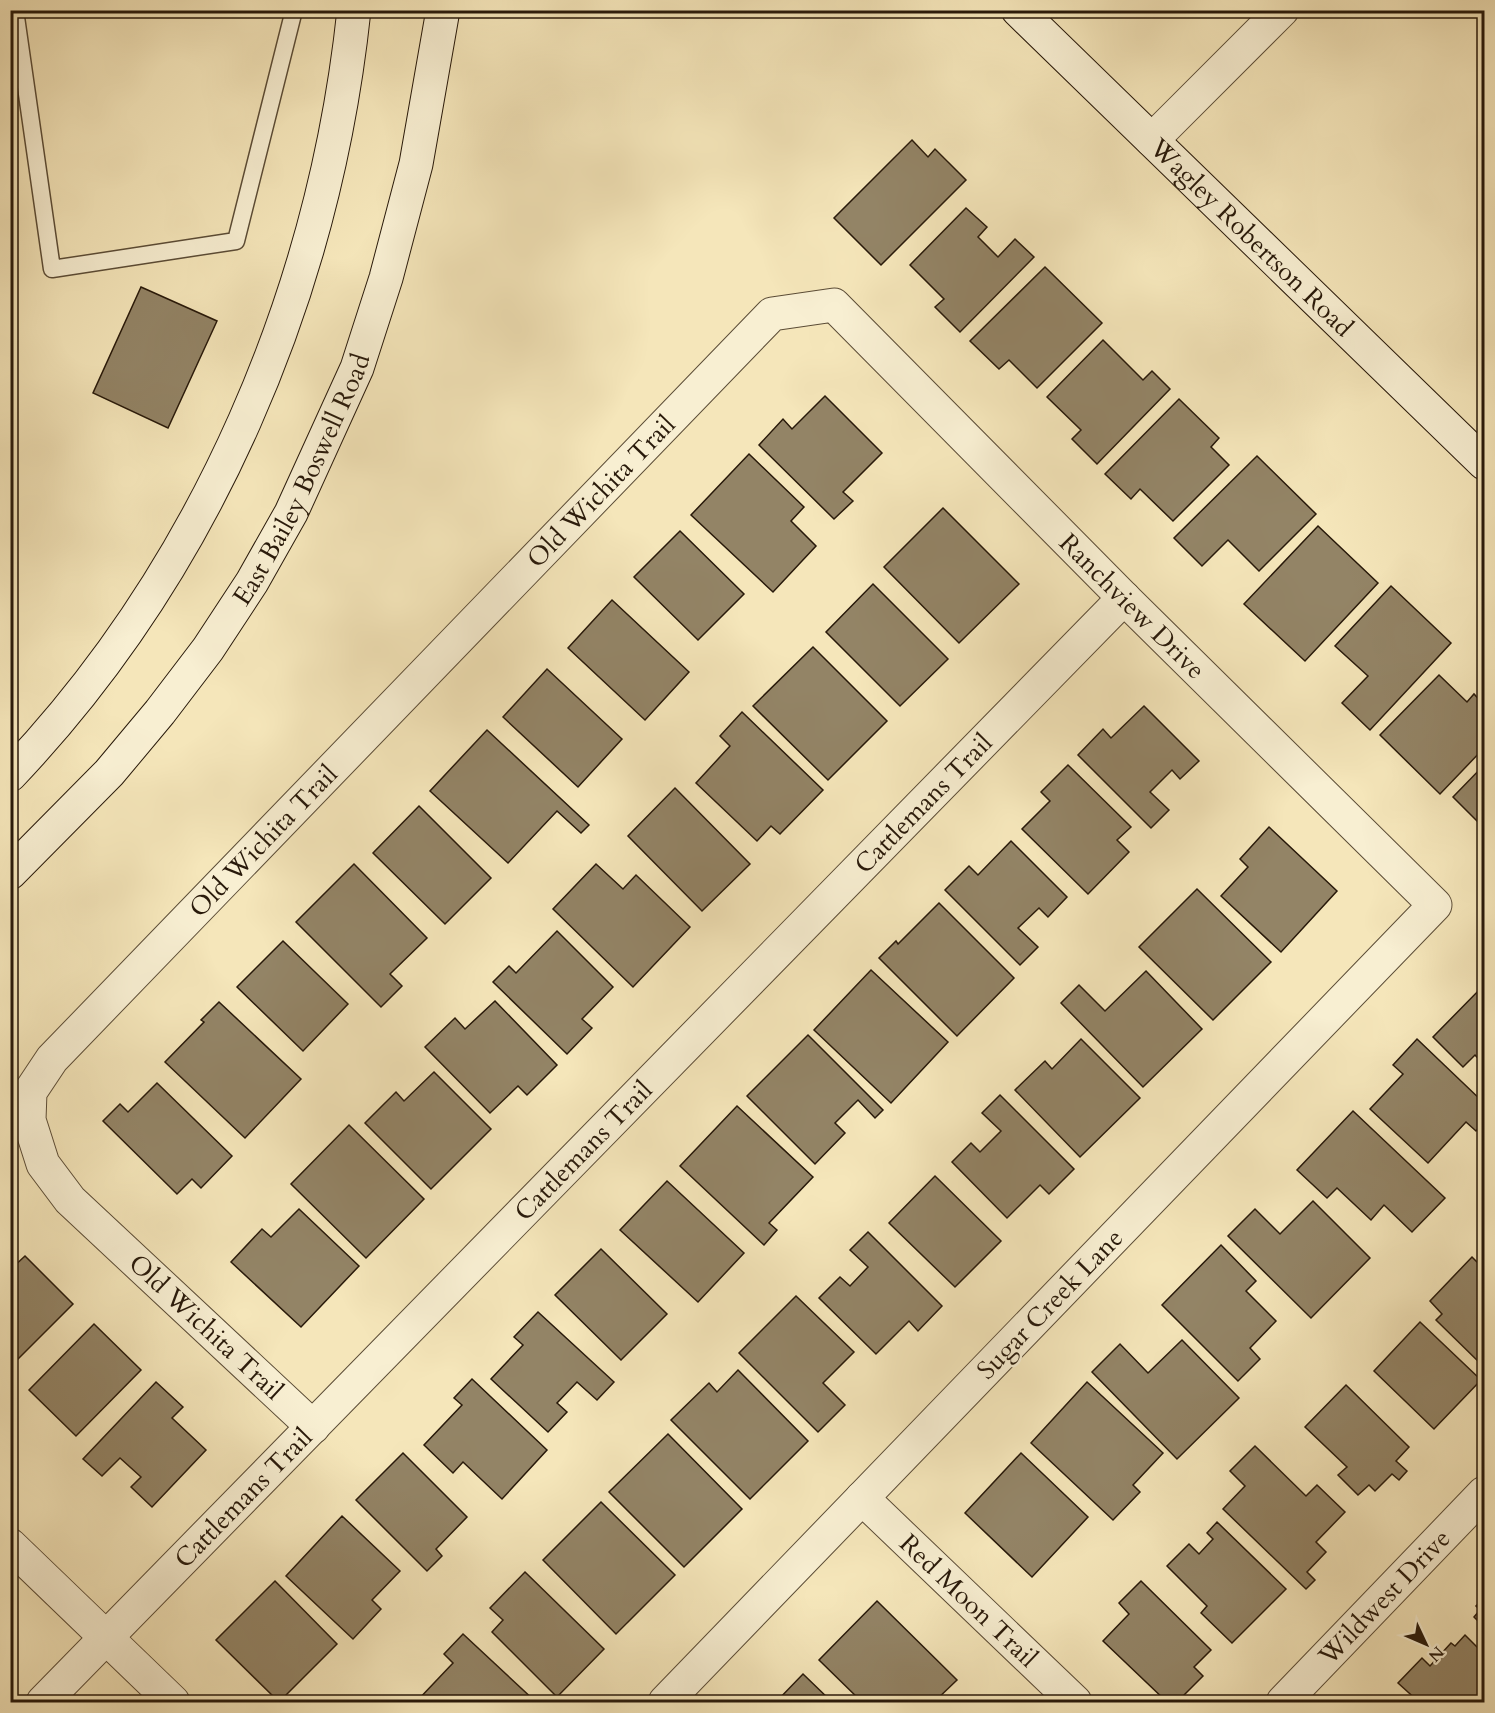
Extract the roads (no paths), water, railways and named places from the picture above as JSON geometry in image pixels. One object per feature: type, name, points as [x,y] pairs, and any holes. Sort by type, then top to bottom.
[{"type":"street","points":[[10,775],[40,744],[133,622],[212,491],[245,422],[300,278],[320,205],[337,130],[349,59],[354,10]]},
{"type":"street","name":"East Bailey Boswell Road","points":[[10,873],[109,773],[160,712],[208,649],[252,582],[291,513],[357,368],[386,278],[417,164],[443,10]]},
{"type":"street","name":"Wagley Robertson Road","points":[[1018,10],[1485,464]]},
{"type":"street","points":[[1152,140],[1282,10]]},
{"type":"street","name":"Ranchview Drive","points":[[834,305],[1124,598],[1435,905]]},
{"type":"street","name":"Old Wichita Trail","points":[[313,1427],[70,1200],[43,1164],[29,1120],[30,1092],[52,1059],[772,314],[834,305]]},
{"type":"street","name":"Cattlemans Trail","points":[[43,1702],[1124,598]]},
{"type":"street","name":"Sugar Creek Lane","points":[[665,1702],[1435,905]]},
{"type":"street","name":"Wildwest Drive","points":[[1283,1702],[1485,1493]]},
{"type":"street","name":"Red Moon Trail","points":[[862,1498],[1076,1702]]},
{"type":"street","points":[[10,1545],[173,1702]]},
{"type":"lane","points":[[15,10],[52,269],[236,241],[294,10]]}]
